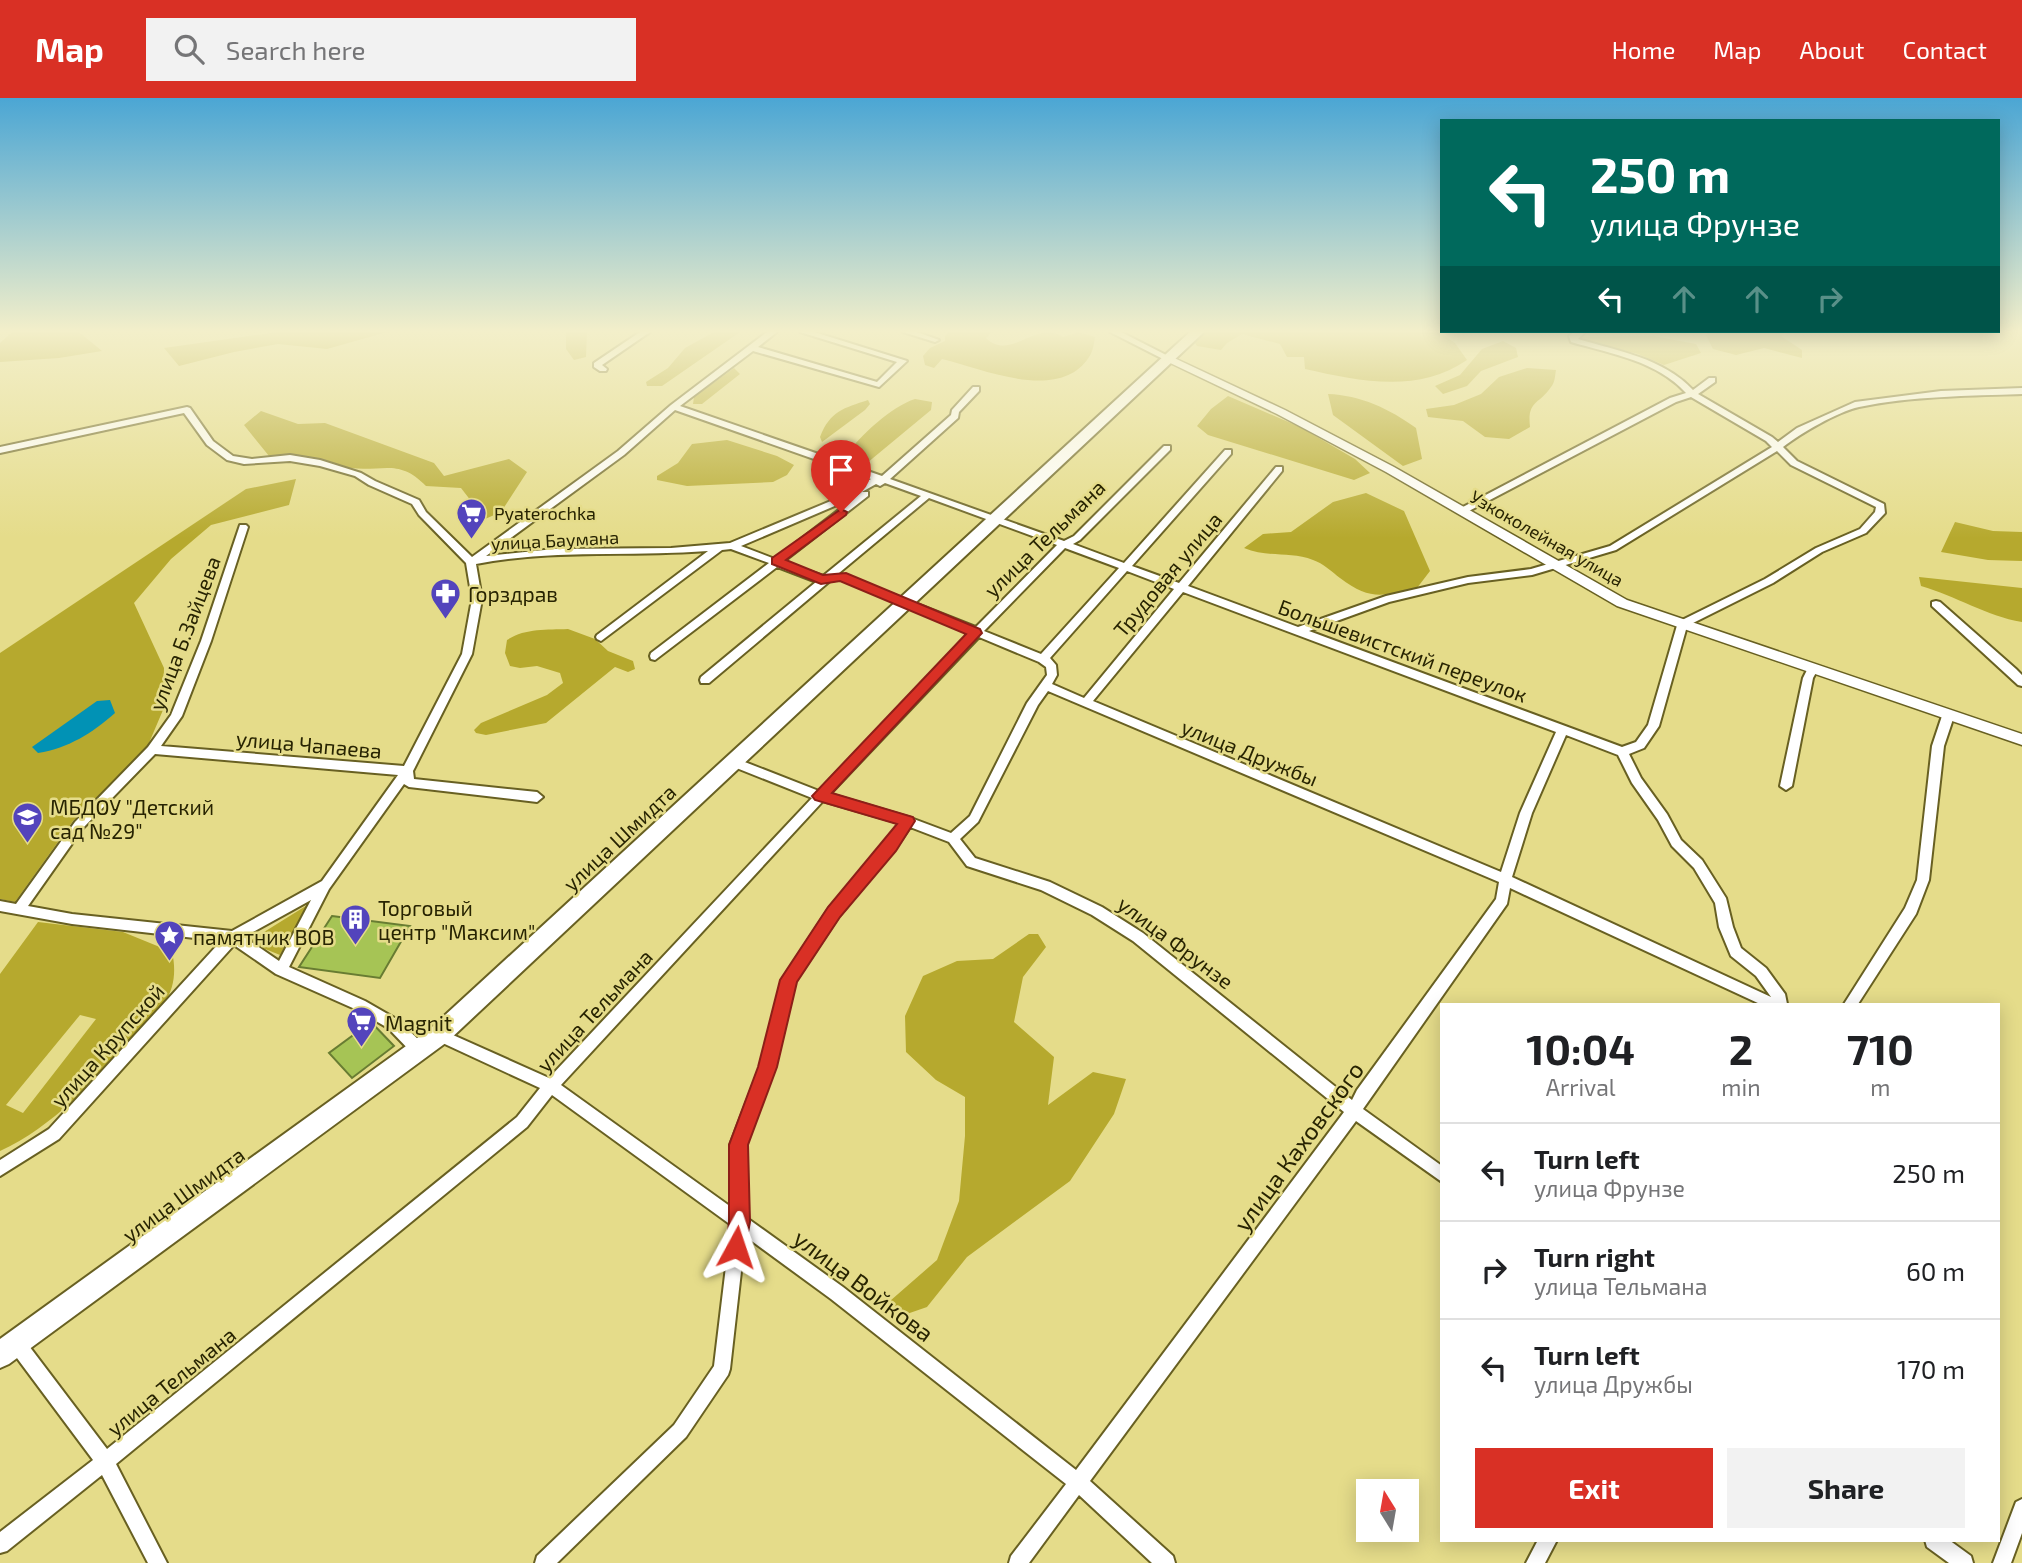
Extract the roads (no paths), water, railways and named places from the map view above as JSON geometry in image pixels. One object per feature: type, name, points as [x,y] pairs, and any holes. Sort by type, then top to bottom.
[{"type":"main road","name":"улица Шмидта","points":[[8,1350],[439,1035],[1124,400]]},
{"type":"street","name":"улица Баумана","points":[[471,562],[621,453],[683,400]]},
{"type":"street","points":[[654,656],[881,479],[955,416],[955,412],[966,400]]},
{"type":"street","name":"Узкоколейная улица","points":[[1259,400],[1464,510],[1622,603],[2022,740]]},
{"type":"street","points":[[1464,510],[1672,400]]},
{"type":"street","points":[[1703,400],[1769,439],[1794,463],[1881,506],[1880,513],[1863,531],[1819,550],[1769,581],[1682,624],[1653,726],[1640,745],[1622,752],[1636,780],[1663,817],[1676,843],[1698,864],[1721,902],[1726,927],[1736,952],[1761,972],[1780,998],[1780,1003]]},
{"type":"street","points":[[1298,631],[1386,599],[1468,580],[1532,572],[1613,548],[1776,448],[1800,430],[1855,405],[1891,400]]},
{"type":"street","name":"Большевистский переулок","points":[[674,407],[1126,567],[1622,752]]},
{"type":"street","points":[[0,450],[187,410],[201,435],[231,458],[259,461],[293,458],[356,472],[368,477],[372,483],[406,496],[416,502],[422,513],[471,562],[477,599],[467,654],[407,771],[326,885],[281,970]]},
{"type":"street","name":"улица Тельмана","points":[[0,1544],[105,1462],[522,1122],[551,1086],[820,796],[1062,546],[1077,538],[1167,447]]},
{"type":"street","points":[[1043,659],[1228,452]]},
{"type":"street","name":"Трудовая улица","points":[[1085,704],[1279,469]]},
{"type":"street","name":"улица Баумана","points":[[471,562],[501,556],[554,552],[733,546],[841,500],[881,479]]},
{"type":"street","points":[[705,680],[927,495]]},
{"type":"street","name":"улица Б.Зайцева","points":[[19,909],[79,825],[152,750],[176,716],[209,631],[243,527]]},
{"type":"street","points":[[733,546],[821,580],[841,576],[1043,659],[1051,665],[1052,675],[1032,703],[974,819],[953,839]]},
{"type":"street","points":[[601,638],[719,548]]},
{"type":"street","points":[[1936,604],[1964,631],[1993,652],[2022,682]]},
{"type":"street","points":[[1786,786],[1808,678],[1813,669]]},
{"type":"street","name":"улица Дружбы","points":[[1046,686],[1504,879],[1771,1003]]},
{"type":"street","points":[[1852,1003],[1911,910],[1923,880],[1937,746],[1948,716]]},
{"type":"street","name":"улица Каховского","points":[[1018,1563],[1354,1111],[1362,1095],[1502,901],[1504,879],[1531,800],[1563,729]]},
{"type":"street","name":"улица Чапаева","points":[[152,750],[407,771],[409,783],[537,797]]},
{"type":"street","name":"улица Фрунзе","points":[[733,762],[820,796],[907,821],[953,839],[971,862],[1045,886],[1097,911],[1138,937],[1354,1111],[1440,1174]]},
{"type":"street","points":[[544,1563],[681,1431],[722,1368],[739,1222],[738,1145],[768,1067],[789,980],[834,912],[891,846],[907,821]]},
{"type":"street","points":[[233,937],[326,885]]},
{"type":"street","points":[[0,906],[72,919],[233,937],[281,970],[360,1005],[393,1024],[419,1050]]},
{"type":"street","name":"улица Крупской","points":[[0,1170],[54,1134],[233,937]]},
{"type":"street","name":"улица Войкова","points":[[439,1035],[551,1086],[837,1293],[1079,1483],[1166,1563]]},
{"type":"street","points":[[8,1350],[105,1462],[158,1563]]},
{"type":"street","points":[[2002,1563],[2022,1508]]},
{"type":"street","points":[[1535,1563],[1547,1542]]},
{"type":"street","points":[[1937,1542],[1964,1563]]},
{"type":"water","points":[[110,700],[115,713],[89,733],[49,751],[38,753],[32,747],[97,701]]},
{"type":"place","name":"Pyaterochka","points":[[471,540]]},
{"type":"place","name":"Горздрав","points":[[445,620]]},
{"type":"place","name":"МБДОУ \"Детский сад №29\"","points":[[27,845]]},
{"type":"place","name":"Торговый центр \"Максим\"","points":[[355,946]]},
{"type":"place","name":"памятник ВОВ","points":[[170,963]]},
{"type":"place","name":"Magnit","points":[[362,1049]]}]
